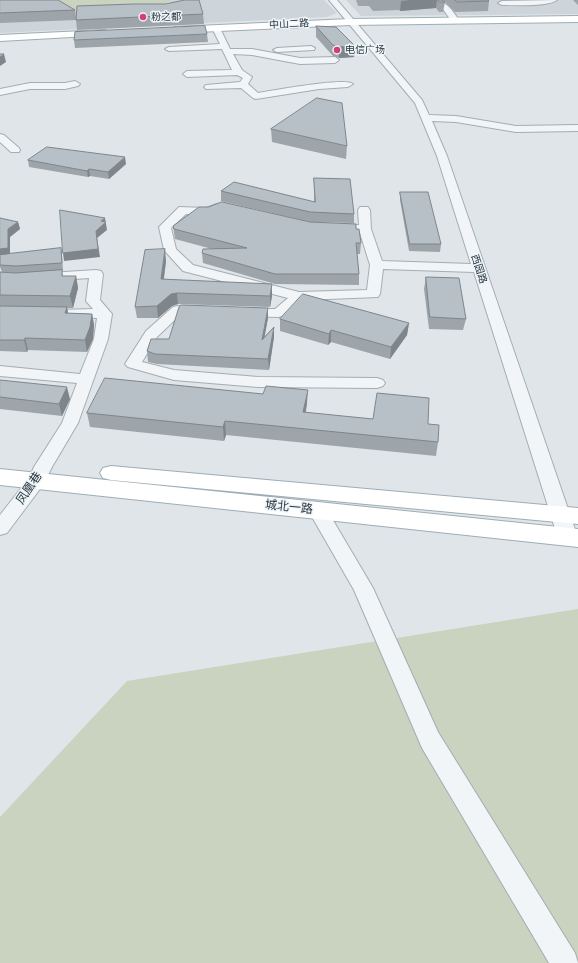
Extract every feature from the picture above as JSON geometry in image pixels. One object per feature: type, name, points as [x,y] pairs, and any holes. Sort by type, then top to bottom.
[{"type":"main road","name":"中山二路","points":[[168,30],[350,22],[455,20],[505,9],[578,19]]},
{"type":"main road","points":[[0,38],[112,33]]},
{"type":"main road","name":"城北一路","points":[[0,463],[40,474],[317,510],[573,538]]},
{"type":"main road","name":"城北一路","points":[[0,477],[40,474],[570,516]]},
{"type":"street","name":"西园路","points":[[333,0],[419,102],[442,156],[479,268],[570,516],[573,538]]},
{"type":"street","points":[[505,9],[529,3],[553,0]]},
{"type":"street","points":[[435,1],[446,7],[455,20]]},
{"type":"street","points":[[216,28],[226,48],[229,61],[238,72],[248,78],[243,85]]},
{"type":"street","points":[[169,49],[226,48],[300,61],[335,60]]},
{"type":"street","points":[[252,52],[311,48]]},
{"type":"street","points":[[187,74],[238,72]]},
{"type":"street","points":[[0,92],[30,86],[65,86],[75,84]]},
{"type":"street","points":[[209,87],[243,85],[256,96],[319,86],[348,84]]},
{"type":"street","points":[[426,118],[456,119],[516,129],[578,128]]},
{"type":"street","points":[[0,137],[15,150]]},
{"type":"street","points":[[229,208],[221,206],[208,212],[183,210],[165,227],[170,250],[188,268],[299,296],[373,294],[377,265],[365,229],[364,210]]},
{"type":"street","points":[[318,228],[365,229]]},
{"type":"street","points":[[377,265],[479,268]]},
{"type":"street","points":[[0,278],[18,279],[96,274],[93,301],[105,314]]},
{"type":"street","points":[[232,312],[278,313],[299,296]]},
{"type":"street","points":[[217,311],[178,310],[151,334],[133,364],[174,375],[258,382],[377,383]]},
{"type":"street","points":[[52,313],[105,314]]},
{"type":"street","name":"凤凰巷","points":[[0,528],[40,474],[70,423],[101,339],[105,314]]},
{"type":"street","points":[[0,371],[87,379]]},
{"type":"street","points":[[317,510],[363,588],[430,740],[565,963]]},
{"type":"shaded area","points":[[0,0],[68,14],[136,12],[162,6],[173,0],[324,0],[337,13],[327,17],[0,33]]},
{"type":"shaded area","points":[[346,0],[578,0],[578,14],[361,16]]},
{"type":"green space","points":[[58,0],[173,0],[135,12],[68,14]]},
{"type":"green space","points":[[578,609],[578,963],[0,963],[0,817],[127,681]]},
{"type":"building","points":[[0,0],[58,0],[75,10],[0,13]]},
{"type":"building","points":[[185,0],[199,0],[203,14],[76,20],[77,6],[165,4]]},
{"type":"building","points":[[455,0],[488,0],[489,1],[457,2]]},
{"type":"building","points":[[205,26],[207,34],[74,40],[75,32]]},
{"type":"building","points":[[316,26],[336,27],[355,46],[339,47],[333,45]]},
{"type":"building","points":[[317,98],[342,103],[347,146],[271,129]]},
{"type":"building","points":[[47,147],[125,157],[108,172],[89,169],[87,171],[28,160]]},
{"type":"building","points":[[314,178],[350,179],[354,214],[310,212],[221,191],[234,182],[315,202]]},
{"type":"building","points":[[400,192],[428,192],[441,244],[410,244]]},
{"type":"building","points":[[222,202],[310,222],[356,224],[356,229],[359,229],[361,243],[356,243],[359,274],[275,274],[202,253],[203,249],[247,248],[174,229],[173,226],[199,207],[208,207]]},
{"type":"building","points":[[60,210],[105,218],[101,221],[106,222],[96,231],[98,249],[63,253]]},
{"type":"building","points":[[0,218],[18,222],[8,229],[8,248],[0,249]]},
{"type":"building","points":[[61,248],[62,263],[16,266],[0,265],[0,255]]},
{"type":"building","points":[[165,249],[161,279],[272,284],[270,296],[177,293],[171,294],[157,306],[135,307],[145,250]]},
{"type":"building","points":[[62,270],[62,276],[76,276],[70,296],[0,295],[0,272],[15,273]]},
{"type":"building","points":[[426,277],[459,278],[466,319],[430,317]]},
{"type":"building","points":[[303,294],[409,323],[391,347],[331,330],[329,334],[280,319]]},
{"type":"building","points":[[182,305],[268,308],[262,340],[274,327],[268,359],[155,354],[147,351],[151,339],[169,339],[179,307]]},
{"type":"building","points":[[0,306],[67,307],[65,313],[92,314],[90,327],[85,340],[25,338],[24,340],[0,340]]},
{"type":"building","points":[[105,378],[263,394],[266,386],[308,390],[303,412],[373,419],[377,393],[429,398],[428,424],[439,425],[438,442],[225,421],[223,427],[87,413]]},
{"type":"building","points":[[0,380],[67,387],[59,404],[0,397]]},
{"type":"place","name":"粉之都","points":[[143,17]]},
{"type":"place","name":"电信广场","points":[[337,50]]}]
